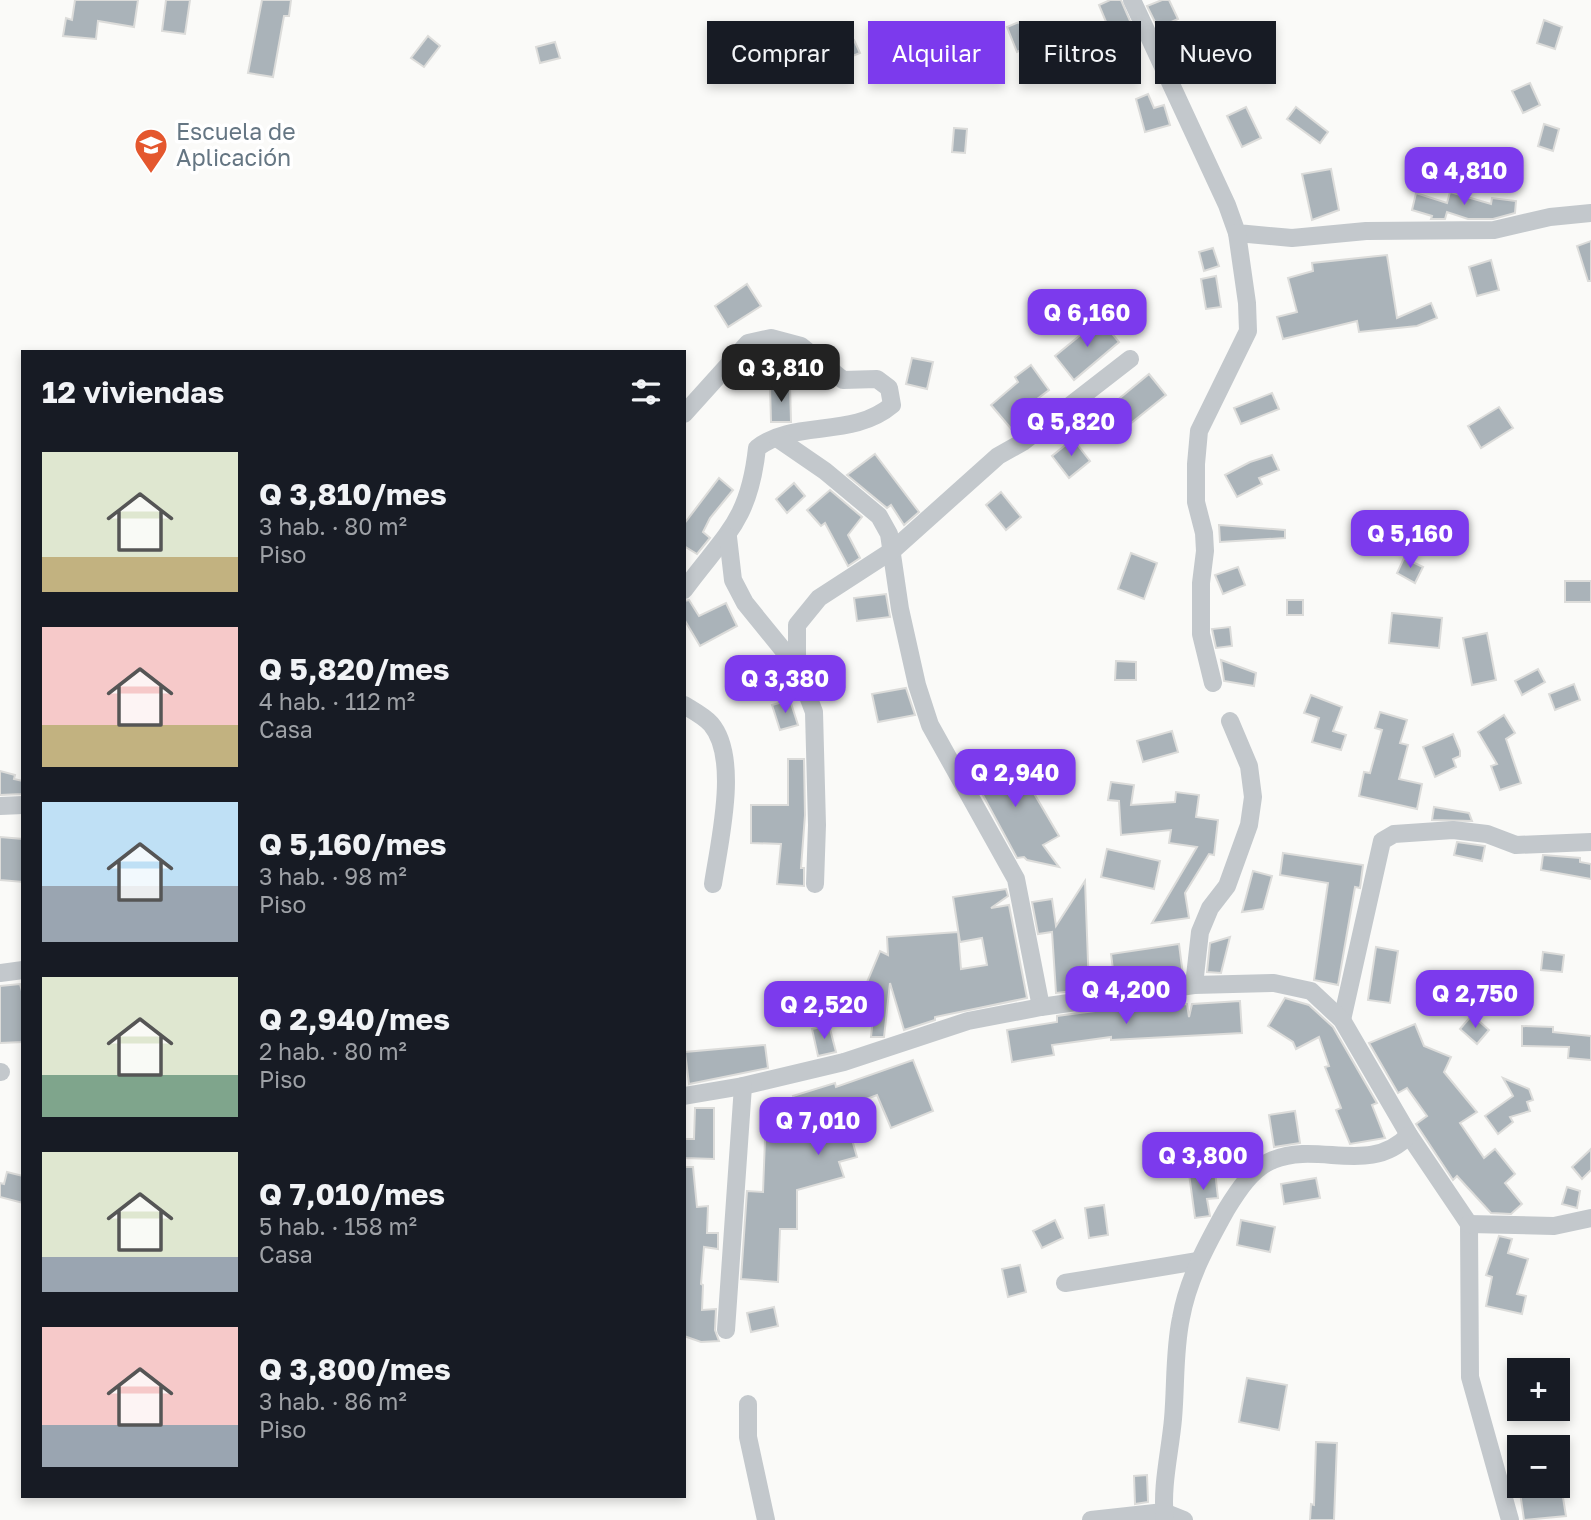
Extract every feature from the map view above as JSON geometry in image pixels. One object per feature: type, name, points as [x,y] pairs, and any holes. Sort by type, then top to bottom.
[{"type":"street","points":[[1132,0],[1227,205],[1237,233],[1247,303],[1248,331],[1199,431],[1196,464],[1196,502],[1204,533],[1205,551],[1201,634],[1213,683]]},
{"type":"street","points":[[1237,233],[1292,238],[1366,231],[1494,230],[1550,217],[1591,213]]},
{"type":"street","points":[[686,412],[748,343],[771,338],[801,346],[843,380],[877,379],[889,388],[892,405],[879,416],[851,426],[777,438],[757,448],[747,502],[728,537],[686,588]]},
{"type":"street","points":[[797,667],[797,625],[819,598],[893,550],[998,456],[1023,442],[1130,359]]},
{"type":"street","points":[[777,438],[825,471],[879,516],[889,534],[900,609],[916,685],[930,725],[1016,879],[1041,1007]]},
{"type":"street","points":[[728,537],[733,580],[745,603],[797,667],[814,712],[817,825],[815,884]]},
{"type":"street","points":[[686,706],[711,724],[725,756],[723,822],[713,884]]},
{"type":"street","points":[[1194,985],[1200,932],[1210,908],[1227,886],[1249,825],[1253,797],[1249,766],[1230,722]]},
{"type":"street","points":[[0,806],[21,805]]},
{"type":"street","points":[[1342,1020],[1382,841],[1394,834],[1453,830],[1487,834],[1516,845],[1591,842]]},
{"type":"street","points":[[0,973],[21,970]]},
{"type":"street","points":[[686,1096],[743,1086],[844,1062],[968,1021],[1041,1007],[1194,985],[1273,983],[1311,991],[1342,1020],[1409,1135],[1469,1224],[1470,1377],[1510,1520]]},
{"type":"street","points":[[726,1330],[743,1086]]},
{"type":"street","points":[[1164,1516],[1181,1316],[1198,1261],[1247,1179],[1270,1161],[1298,1153],[1364,1157],[1386,1154],[1409,1135]]},
{"type":"street","points":[[1469,1224],[1554,1226],[1591,1218]]},
{"type":"street","points":[[1065,1283],[1133,1269],[1198,1261]]},
{"type":"street","points":[[748,1404],[748,1437],[766,1520]]},
{"type":"street","points":[[1091,1520],[1164,1516],[1184,1520]]},
{"type":"building","points":[[75,0],[138,0],[134,27],[98,21],[96,39],[63,36],[66,18],[72,20]]},
{"type":"building","points":[[166,0],[190,0],[185,34],[162,31]]},
{"type":"building","points":[[262,0],[291,0],[289,16],[284,16],[273,77],[248,73]]},
{"type":"building","points":[[1110,0],[1121,0],[1130,21],[1106,21],[1099,5]]},
{"type":"building","points":[[1169,0],[1178,19],[1155,22],[1147,6]]},
{"type":"building","points":[[1544,20],[1562,27],[1555,49],[1537,43]]},
{"type":"building","points":[[1019,22],[1017,52],[1007,27]]},
{"type":"building","points":[[428,36],[440,46],[424,67],[411,58]]},
{"type":"building","points":[[854,40],[860,53],[854,55]]},
{"type":"building","points":[[555,42],[560,58],[540,63],[536,47]]},
{"type":"building","points":[[1530,83],[1540,105],[1523,113],[1512,91]]},
{"type":"building","points":[[1148,94],[1154,108],[1164,105],[1170,125],[1145,132],[1136,99]]},
{"type":"building","points":[[1246,107],[1261,138],[1242,147],[1227,116]]},
{"type":"building","points":[[1296,107],[1328,132],[1320,143],[1287,119]]},
{"type":"building","points":[[1544,124],[1559,129],[1553,151],[1538,146]]},
{"type":"building","points":[[954,128],[967,129],[965,153],[952,152]]},
{"type":"building","points":[[1331,169],[1339,210],[1312,220],[1302,174]]},
{"type":"building","points":[[1450,192],[1491,204],[1492,198],[1516,201],[1515,213],[1493,219],[1468,219],[1447,212],[1445,219],[1431,219],[1432,216],[1412,210],[1416,193],[1447,203]]},
{"type":"building","points":[[1591,241],[1591,281],[1588,281],[1577,246]]},
{"type":"building","points":[[1213,248],[1219,266],[1204,271],[1199,252]]},
{"type":"building","points":[[1387,255],[1397,318],[1431,303],[1437,318],[1417,326],[1359,332],[1357,321],[1283,339],[1277,317],[1297,312],[1288,278],[1313,271],[1312,263]]},
{"type":"building","points":[[1491,260],[1499,290],[1477,296],[1469,267]]},
{"type":"building","points":[[1216,276],[1221,307],[1206,309],[1201,279]]},
{"type":"building","points":[[747,284],[761,306],[728,327],[715,306]]},
{"type":"building","points":[[1100,319],[1119,342],[1074,380],[1055,356]]},
{"type":"building","points":[[912,358],[933,362],[927,389],[906,384]]},
{"type":"building","points":[[1031,365],[1049,390],[1024,409],[1030,417],[1013,431],[991,405],[1018,382],[1015,377]]},
{"type":"building","points":[[1149,374],[1166,395],[1125,428],[1109,407]]},
{"type":"building","points":[[790,385],[791,422],[771,422],[770,386]]},
{"type":"building","points":[[1272,393],[1279,409],[1241,424],[1234,408]]},
{"type":"building","points":[[1499,407],[1513,428],[1481,448],[1468,426]]},
{"type":"building","points":[[1073,439],[1090,461],[1069,478],[1052,456]]},
{"type":"building","points":[[875,454],[919,512],[904,525],[891,505],[887,508],[847,475]]},
{"type":"building","points":[[1272,455],[1279,470],[1259,478],[1262,484],[1237,497],[1225,475],[1250,462]]},
{"type":"building","points":[[719,478],[733,490],[710,518],[703,532],[710,538],[697,554],[686,547],[686,521]]},
{"type":"building","points":[[794,483],[805,496],[787,513],[776,499]]},
{"type":"building","points":[[830,490],[862,517],[848,535],[860,558],[848,566],[825,523],[821,526],[807,510]]},
{"type":"building","points":[[1001,492],[1021,517],[1006,530],[986,505]]},
{"type":"building","points":[[1219,525],[1285,530],[1285,538],[1220,542]]},
{"type":"building","points":[[1131,553],[1157,563],[1144,599],[1118,589]]},
{"type":"building","points":[[1404,558],[1423,567],[1415,583],[1397,573]]},
{"type":"building","points":[[1238,567],[1245,585],[1223,594],[1215,575]]},
{"type":"building","points":[[1565,581],[1591,581],[1591,602],[1565,602]]},
{"type":"building","points":[[886,594],[890,617],[857,621],[854,598]]},
{"type":"building","points":[[689,600],[699,616],[726,603],[737,626],[700,646],[686,622],[686,601]]},
{"type":"building","points":[[1287,600],[1303,600],[1303,615],[1287,615]]},
{"type":"building","points":[[1392,613],[1442,618],[1439,648],[1389,643]]},
{"type":"building","points":[[1230,627],[1232,646],[1216,648],[1212,629]]},
{"type":"building","points":[[1487,633],[1496,680],[1472,685],[1463,638]]},
{"type":"building","points":[[1221,660],[1256,673],[1254,686],[1224,681]]},
{"type":"building","points":[[1116,661],[1136,662],[1136,680],[1115,680]]},
{"type":"building","points":[[1538,669],[1545,682],[1522,695],[1515,681]]},
{"type":"building","points":[[1574,684],[1580,700],[1555,710],[1549,694]]},
{"type":"building","points":[[906,688],[915,715],[878,722],[872,694]]},
{"type":"building","points":[[1311,695],[1342,707],[1333,731],[1346,735],[1341,750],[1312,742],[1319,718],[1304,713]]},
{"type":"building","points":[[790,700],[798,725],[780,730],[772,705]]},
{"type":"building","points":[[1380,712],[1407,720],[1400,743],[1408,745],[1399,779],[1422,784],[1417,809],[1359,796],[1364,772],[1370,773],[1382,730],[1375,728]]},
{"type":"building","points":[[1504,715],[1515,733],[1506,739],[1521,783],[1500,790],[1491,766],[1497,764],[1478,732]]},
{"type":"building","points":[[1172,731],[1178,752],[1143,762],[1137,741]]},
{"type":"building","points":[[1453,734],[1460,751],[1460,756],[1453,759],[1456,767],[1435,777],[1423,747]]},
{"type":"building","points":[[986,751],[998,771],[1015,761],[1059,836],[1043,845],[1059,867],[1024,857],[1017,858],[966,764]]},
{"type":"building","points":[[788,759],[804,759],[805,815],[801,868],[804,868],[804,886],[777,884],[781,844],[751,843],[751,805],[788,805]]},
{"type":"building","points":[[0,771],[15,775],[14,779],[21,781],[21,794],[0,795]]},
{"type":"building","points":[[1111,782],[1134,785],[1131,805],[1175,802],[1176,792],[1199,795],[1196,817],[1218,820],[1214,855],[1209,854],[1185,893],[1189,918],[1152,923],[1197,847],[1169,843],[1171,830],[1121,835],[1119,801],[1108,800]]},
{"type":"building","points":[[1434,807],[1469,813],[1472,821],[1432,820]]},
{"type":"building","points":[[0,837],[21,839],[21,882],[0,880]]},
{"type":"building","points":[[1457,842],[1485,846],[1482,861],[1454,855]]},
{"type":"building","points":[[1107,849],[1160,861],[1154,889],[1101,877]]},
{"type":"building","points":[[1283,853],[1363,865],[1360,888],[1355,887],[1338,985],[1314,980],[1328,883],[1280,875]]},
{"type":"building","points":[[1543,855],[1580,858],[1580,862],[1591,864],[1591,879],[1541,870]]},
{"type":"building","points":[[1253,871],[1272,876],[1263,909],[1242,912]]},
{"type":"building","points":[[1085,881],[1089,989],[1056,993],[1052,932],[1038,934],[1032,902],[1052,899],[1056,926]]},
{"type":"building","points":[[1006,889],[1008,896],[991,908],[1009,905],[1027,998],[935,1017],[935,1020],[904,1030],[890,983],[884,1037],[871,1037],[873,1018],[865,1019],[865,987],[880,951],[888,955],[887,937],[958,932],[961,969],[987,965],[982,938],[960,942],[953,897]]},
{"type":"building","points":[[1230,937],[1221,973],[1207,972],[1210,943]]},
{"type":"building","points":[[1179,944],[1183,975],[1115,985],[1111,954]]},
{"type":"building","points":[[1376,947],[1398,951],[1390,1003],[1368,1000]]},
{"type":"building","points":[[1543,952],[1564,955],[1562,972],[1541,970]]},
{"type":"building","points":[[20,984],[21,1042],[0,1043],[0,986]]},
{"type":"building","points":[[1285,998],[1309,1005],[1333,1027],[1377,1103],[1372,1105],[1385,1138],[1350,1144],[1336,1110],[1341,1108],[1325,1067],[1329,1066],[1319,1037],[1296,1049],[1293,1042],[1268,1026]]},
{"type":"building","points":[[1240,1001],[1242,1033],[1111,1040],[1111,1037],[1052,1045],[1054,1055],[1012,1062],[1007,1030],[1057,1022],[1057,1016],[1118,1008],[1187,1004],[1189,1017],[1192,1004]]},
{"type":"building","points":[[1472,1015],[1489,1030],[1477,1044],[1460,1029]]},
{"type":"building","points":[[1415,1024],[1424,1046],[1451,1057],[1444,1072],[1477,1112],[1460,1123],[1484,1158],[1495,1149],[1515,1174],[1505,1183],[1522,1204],[1511,1214],[1491,1213],[1457,1176],[1453,1180],[1416,1124],[1427,1116],[1407,1088],[1398,1093],[1369,1043]]},
{"type":"building","points":[[829,1025],[836,1052],[818,1056],[812,1029]]},
{"type":"building","points":[[1522,1026],[1553,1027],[1553,1032],[1591,1036],[1591,1060],[1568,1058],[1569,1047],[1522,1046]]},
{"type":"building","points":[[765,1045],[768,1068],[689,1084],[686,1052]]},
{"type":"building","points":[[913,1060],[933,1111],[891,1128],[877,1095],[843,1108],[857,1157],[839,1162],[844,1177],[797,1190],[797,1229],[780,1229],[778,1282],[741,1279],[747,1191],[763,1192],[765,1139],[807,1141],[793,1096],[835,1083],[836,1087]]},
{"type":"building","points":[[1503,1078],[1529,1089],[1533,1100],[1527,1102],[1530,1111],[1510,1117],[1513,1122],[1498,1134],[1485,1116],[1513,1096]]},
{"type":"building","points":[[695,1108],[714,1108],[714,1159],[686,1158],[686,1139],[694,1139]]},
{"type":"building","points":[[1295,1111],[1300,1143],[1274,1147],[1269,1115]]},
{"type":"building","points":[[1591,1149],[1591,1170],[1582,1179],[1572,1167]]},
{"type":"building","points":[[686,1167],[693,1167],[697,1207],[708,1206],[707,1233],[718,1233],[718,1249],[704,1247],[701,1284],[702,1310],[716,1309],[715,1330],[719,1341],[701,1342],[686,1337]]},
{"type":"building","points":[[1215,1171],[1218,1198],[1207,1199],[1210,1216],[1195,1218],[1189,1174]]},
{"type":"building","points":[[7,1172],[21,1176],[21,1202],[0,1197],[0,1183],[4,1184]]},
{"type":"building","points":[[1316,1178],[1320,1198],[1284,1204],[1281,1184]]},
{"type":"building","points":[[1567,1187],[1580,1191],[1577,1208],[1562,1204]]},
{"type":"building","points":[[1104,1205],[1108,1235],[1089,1238],[1085,1208]]},
{"type":"building","points":[[1055,1220],[1063,1238],[1042,1248],[1033,1231]]},
{"type":"building","points":[[1241,1220],[1275,1227],[1270,1252],[1237,1245]]},
{"type":"building","points":[[1499,1236],[1512,1239],[1508,1253],[1528,1259],[1517,1294],[1526,1296],[1522,1314],[1486,1306],[1492,1277],[1486,1275]]},
{"type":"building","points":[[1020,1265],[1026,1292],[1008,1297],[1002,1269]]},
{"type":"building","points":[[774,1307],[778,1326],[751,1332],[747,1313]]},
{"type":"building","points":[[1247,1378],[1287,1385],[1279,1430],[1239,1422]]},
{"type":"building","points":[[1316,1442],[1337,1443],[1334,1520],[1310,1520],[1311,1504],[1314,1505]]},
{"type":"building","points":[[1147,1475],[1148,1502],[1135,1504],[1134,1476]]},
{"type":"building","points":[[1521,1498],[1563,1498],[1566,1516],[1524,1520]]},
{"type":"place","name":"Escuela de Aplicación","points":[[151,175]]}]
